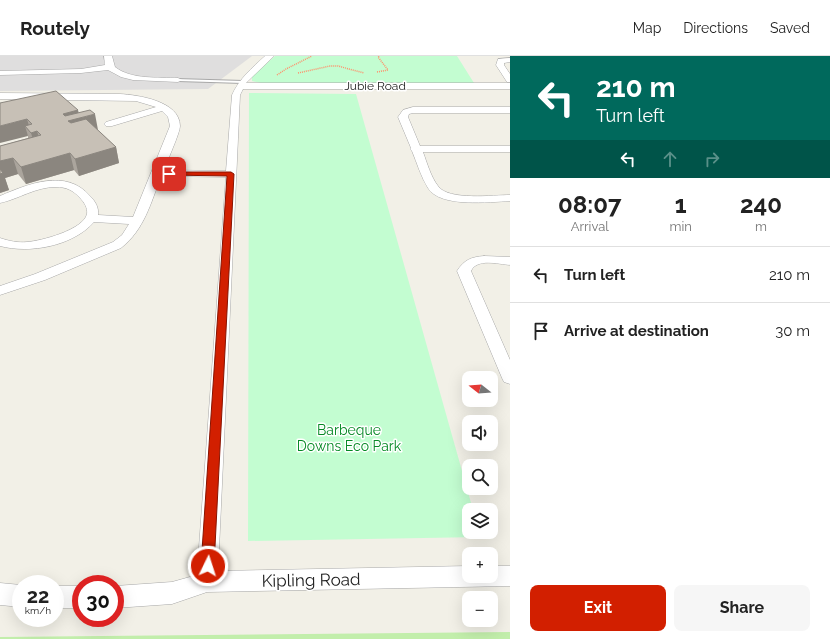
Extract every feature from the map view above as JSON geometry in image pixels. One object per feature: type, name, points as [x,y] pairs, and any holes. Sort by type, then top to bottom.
[{"type":"street","points":[[108,56],[108,62],[111,67],[122,74],[134,77],[178,80]]},
{"type":"street","points":[[207,582],[236,95],[241,84],[270,56]]},
{"type":"street","points":[[510,60],[501,61],[500,65],[510,80]]},
{"type":"street","points":[[0,73],[80,71],[111,67]]},
{"type":"street","name":"Jubie Road","points":[[241,84],[510,86]]},
{"type":"street","points":[[0,96],[130,98],[151,102],[164,108],[171,114],[175,126],[158,173],[138,220],[126,238],[117,245],[40,277],[0,291]]},
{"type":"street","points":[[109,124],[164,108]]},
{"type":"street","points":[[510,110],[408,111],[402,117],[433,188],[442,195],[453,198],[510,198]]},
{"type":"street","points":[[415,149],[510,149]]},
{"type":"street","points":[[158,173],[231,174]]},
{"type":"street","points":[[0,200],[42,186],[66,184],[75,187],[90,202],[93,210],[91,218],[76,230],[50,241],[22,246],[0,242]]},
{"type":"street","points":[[91,218],[138,220]]},
{"type":"street","points":[[510,261],[474,260],[467,264],[464,271],[510,378]]},
{"type":"street","name":"Kipling Road","points":[[124,597],[172,593],[207,582],[510,576]]},
{"type":"street","points":[[0,594],[12,595]]},
{"type":"lane","points":[[178,80],[241,84]]},
{"type":"path","points":[[272,79],[286,67],[308,59],[312,56]]},
{"type":"path","points":[[371,73],[388,70],[380,61],[379,56]]},
{"type":"path","points":[[292,74],[330,66],[338,66],[367,73]]},
{"type":"shaded area","points":[[0,56],[252,56],[208,89],[0,91]]},
{"type":"green space","points":[[275,56],[457,56],[474,83],[261,83],[252,81],[252,76]]},
{"type":"green space","name":"Barbeque Downs Eco Park","points":[[249,93],[356,94],[462,471],[462,495],[469,495],[471,503],[462,503],[462,537],[248,541]]},
{"type":"green space","points":[[510,632],[510,639],[0,639],[0,637]]},
{"type":"building","points":[[56,91],[78,110],[63,114],[65,116],[90,110],[95,114],[68,121],[71,123],[86,119],[116,147],[75,159],[70,153],[21,167],[13,158],[0,161],[0,146],[41,135],[37,131],[31,133],[25,126],[32,124],[27,119],[0,126],[0,103]]},
{"type":"route","points":[[169,174],[231,174],[208,566]]}]
